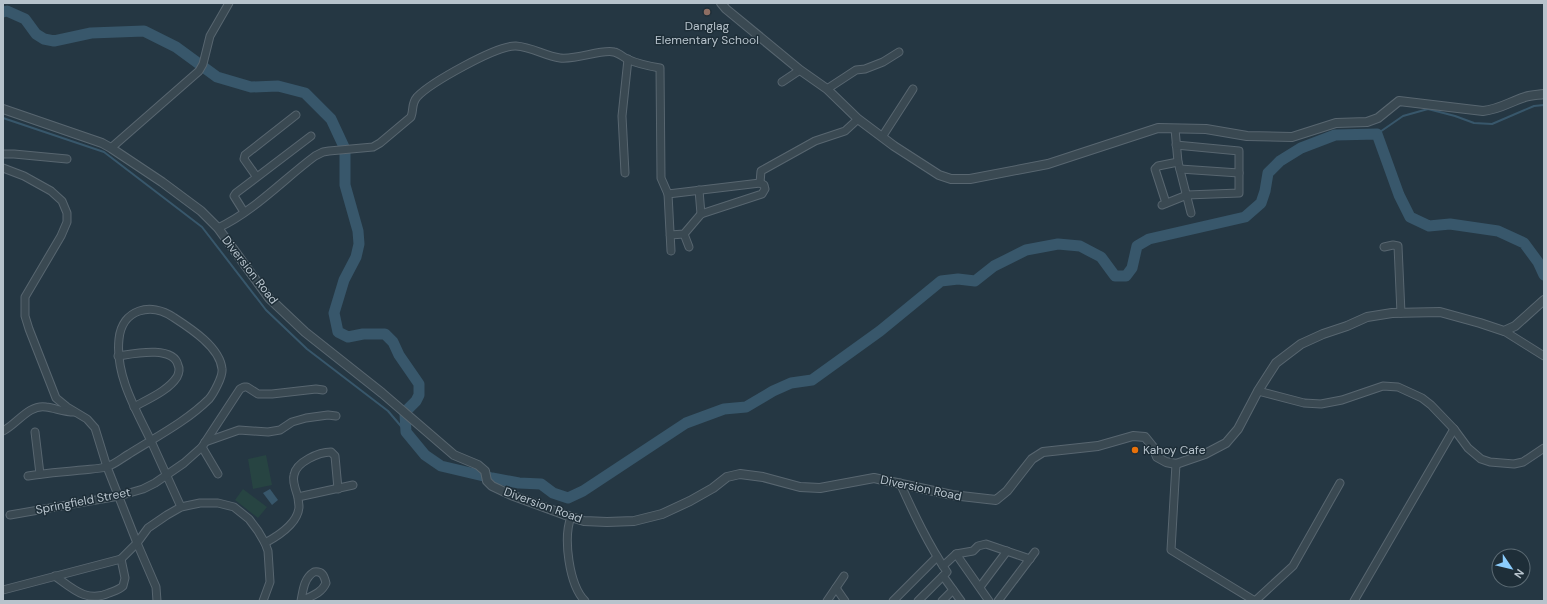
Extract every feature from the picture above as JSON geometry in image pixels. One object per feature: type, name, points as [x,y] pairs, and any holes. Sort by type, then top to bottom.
[{"type":"street","points":[[111,148],[199,72],[203,64],[210,36],[229,3]]},
{"type":"street","points":[[721,3],[726,9],[800,70],[827,89],[858,120],[939,175],[951,179],[970,179],[1057,162],[1158,128],[1206,129],[1247,136],[1292,137],[1336,123],[1367,122],[1378,118],[1399,101],[1483,111],[1499,108],[1526,96],[1544,94]]},
{"type":"street","points":[[218,228],[244,212],[315,156],[323,152],[368,148],[380,143],[411,117],[412,105],[420,94],[478,59],[504,48],[514,46],[524,47],[560,58],[580,57],[614,52],[628,60],[644,66],[660,68],[661,178],[668,194],[671,251]]},
{"type":"street","points":[[827,89],[856,70],[866,69],[883,62],[899,52]]},
{"type":"street","points":[[625,173],[622,116],[628,60]]},
{"type":"street","points":[[782,82],[800,70]]},
{"type":"street","points":[[882,137],[913,89]]},
{"type":"street","name":"Diversion Road","points":[[3,109],[102,143],[164,183],[201,211],[218,228],[269,298],[306,332],[382,393],[454,455],[478,465],[486,475],[487,481],[492,486],[511,495],[584,521],[634,521],[662,514],[713,488],[727,476],[740,474],[763,477],[800,487],[820,488],[874,478],[952,495],[996,500],[1007,491],[1032,459],[1043,452],[1098,446],[1133,436],[1145,437],[1153,447],[1156,456],[1166,462],[1176,464]]},
{"type":"street","points":[[256,176],[244,160],[245,155],[296,115]]},
{"type":"street","points":[[760,183],[761,171],[815,141],[845,131],[858,120]]},
{"type":"street","points":[[1175,129],[1178,162],[1191,212]]},
{"type":"street","points":[[244,212],[234,196],[236,193],[256,176],[311,136]]},
{"type":"street","points":[[1176,145],[1239,151],[1239,193],[1187,195],[1164,204],[1155,168],[1178,162]]},
{"type":"street","points":[[3,154],[67,159]]},
{"type":"street","points":[[3,168],[24,176],[51,191],[62,201],[67,213],[67,222],[62,236],[25,296],[24,307],[29,329],[56,398],[67,408],[87,419],[95,428],[118,496],[156,587],[157,601]]},
{"type":"street","points":[[1180,169],[1239,173]]},
{"type":"street","points":[[668,194],[760,183],[764,185],[765,189],[762,194],[701,214],[684,234],[670,236]]},
{"type":"street","points":[[699,190],[701,214]]},
{"type":"street","points":[[684,234],[689,247]]},
{"type":"street","points":[[1384,247],[1393,245],[1398,246],[1401,313]]},
{"type":"street","points":[[1504,331],[1515,326],[1544,300]]},
{"type":"street","points":[[28,476],[107,467],[150,441],[191,414],[210,398],[218,382],[222,369],[218,357],[205,340],[171,315],[156,310],[146,309],[133,314],[123,324],[119,339],[118,356],[124,381],[134,407],[150,441],[166,476],[181,507]]},
{"type":"street","points":[[1340,483],[1293,566],[1255,601],[1171,550],[1176,464],[1205,454],[1226,444],[1238,429],[1258,391],[1276,364],[1301,344],[1366,318],[1401,313],[1440,312],[1504,331],[1544,356]]},
{"type":"street","points":[[118,356],[158,352],[175,359],[178,365],[179,373],[176,378],[159,392],[134,407]]},
{"type":"street","name":"Springfield Street","points":[[10,515],[118,496],[143,489],[166,476],[184,463],[203,444],[240,389],[244,386],[258,394],[272,394],[316,389],[323,390]]},
{"type":"street","points":[[1258,391],[1304,402],[1321,404],[1342,400],[1383,386],[1398,387],[1422,398],[1431,405],[1454,429],[1468,448],[1481,458],[1490,462],[1514,464],[1523,462],[1544,448]]},
{"type":"street","points":[[5,428],[21,419],[27,411],[35,408],[46,407],[66,412],[78,413]]},
{"type":"street","points":[[218,474],[203,444],[239,430],[268,432],[280,430],[292,422],[306,418],[328,414],[336,416]]},
{"type":"street","points":[[1354,601],[1454,429]]},
{"type":"street","points":[[35,432],[40,474]]},
{"type":"street","points":[[265,543],[277,537],[295,518],[299,507],[294,475],[298,467],[312,457],[324,452],[331,452],[335,456],[338,489]]},
{"type":"street","points":[[900,483],[912,510],[937,557],[947,572],[918,601]]},
{"type":"street","points":[[298,497],[353,485]]},
{"type":"street","points":[[3,590],[121,559],[137,543],[148,528],[181,507],[218,503],[234,507],[249,519],[265,543],[270,564],[270,582],[263,601]]},
{"type":"street","points":[[571,517],[567,533],[572,578],[585,601]]},
{"type":"street","points":[[943,566],[956,554],[973,552],[978,546],[986,544],[1030,559]]},
{"type":"street","points":[[980,587],[1007,551]]},
{"type":"street","points":[[998,601],[1035,552]]},
{"type":"street","points":[[956,554],[980,587],[988,601]]},
{"type":"street","points":[[893,601],[937,557]]},
{"type":"street","points":[[55,576],[86,596],[101,599],[124,586],[125,578],[121,559]]},
{"type":"street","points":[[827,601],[844,576]]},
{"type":"street","points":[[943,576],[961,601]]},
{"type":"street","points":[[836,588],[845,601]]},
{"type":"street","points":[[942,601],[953,590]]},
{"type":"green space","points":[[266,455],[272,485],[253,489],[248,459]]},
{"type":"green space","points":[[243,489],[267,507],[258,518],[235,500]]},
{"type":"water","points":[[270,489],[278,500],[272,505],[263,493]]},
{"type":"waterway","points":[[3,12],[7,11],[25,19],[36,34],[44,39],[54,41],[91,33],[144,31],[176,47],[217,77],[251,87],[278,86],[305,93],[331,119],[345,149],[345,185],[358,231],[359,244],[356,257],[344,280],[334,313],[338,332],[348,337],[363,334],[385,334],[393,342],[399,355],[419,384],[419,395],[416,401],[407,410]]},
{"type":"waterway","points":[[1377,134],[1403,116],[1428,109],[1474,123],[1492,124],[1534,106],[1544,105]]},
{"type":"waterway","points":[[3,118],[104,152],[202,227],[266,310],[307,349],[388,411],[406,432]]},
{"type":"waterway","points":[[405,414],[406,432],[425,455],[441,466],[519,483],[541,484],[553,493],[568,498],[583,491],[686,423],[724,409],[746,407],[773,391],[791,383],[812,380],[880,331],[941,281],[958,279],[975,281],[994,266],[1026,250],[1058,244],[1080,246],[1101,257],[1115,276],[1126,276],[1132,268],[1137,246],[1149,239],[1245,217],[1261,203],[1268,173],[1280,161],[1301,148],[1335,135],[1377,134],[1399,195],[1410,217],[1429,226],[1450,224],[1498,231],[1524,243],[1538,262],[1544,275]]},
{"type":"place","name":"Danglag Elementary School","points":[[707,12]]},
{"type":"place","name":"Kahoy Cafe","points":[[1135,450]]}]
